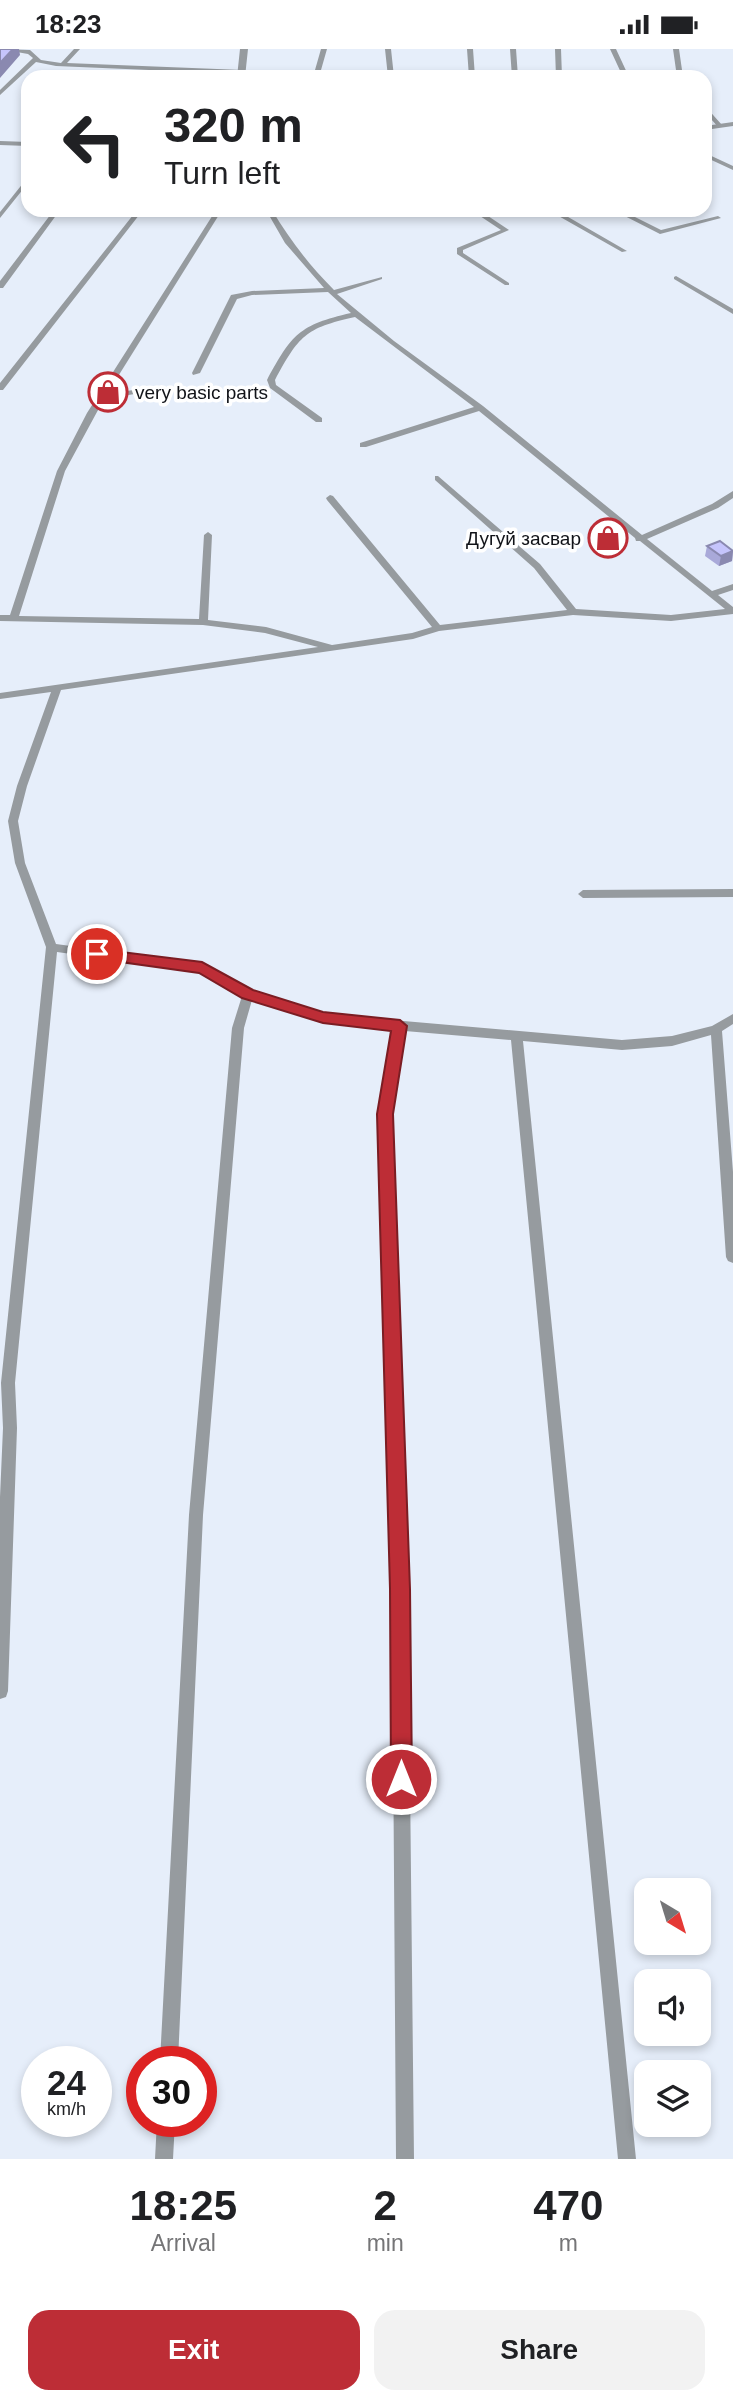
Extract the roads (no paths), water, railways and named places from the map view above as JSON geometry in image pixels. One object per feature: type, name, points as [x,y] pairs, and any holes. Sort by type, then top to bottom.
[{"type":"street","points":[[2,49],[30,52],[36,59],[63,64],[160,70]]},
{"type":"street","points":[[63,64],[77,49]]},
{"type":"street","points":[[242,70],[244,49]]},
{"type":"street","points":[[318,70],[324,49]]},
{"type":"street","points":[[388,49],[390,70]]},
{"type":"street","points":[[470,49],[472,70]]},
{"type":"street","points":[[513,49],[514,70]]},
{"type":"street","points":[[558,49],[559,70]]},
{"type":"street","points":[[613,49],[622,70]]},
{"type":"street","points":[[676,49],[679,70]]},
{"type":"street","points":[[24,70],[36,59]]},
{"type":"street","points":[[0,93],[21,73]]},
{"type":"street","points":[[712,116],[720,126]]},
{"type":"street","points":[[712,127],[733,124]]},
{"type":"street","points":[[0,143],[21,144]]},
{"type":"street","points":[[712,158],[733,169]]},
{"type":"street","points":[[0,216],[21,188]]},
{"type":"street","points":[[0,286],[52,217]]},
{"type":"street","points":[[0,387],[134,217]]},
{"type":"street","points":[[14,618],[61,471],[101,397],[215,217]]},
{"type":"street","points":[[272,217],[283,239],[330,292],[480,408],[639,539],[733,611]]},
{"type":"street","points":[[485,217],[506,230],[467,244],[459,249],[460,254],[507,284]]},
{"type":"street","points":[[563,217],[624,251]]},
{"type":"street","points":[[630,217],[660,232],[718,218]]},
{"type":"street","points":[[196,373],[234,297],[252,293],[330,292],[380,278]]},
{"type":"street","points":[[676,278],[733,312]]},
{"type":"street","points":[[318,420],[273,386],[271,380],[300,333],[312,324],[357,314]]},
{"type":"street","points":[[101,397],[153,389]]},
{"type":"street","points":[[363,445],[480,408]]},
{"type":"street","points":[[438,478],[537,566],[573,612]]},
{"type":"street","points":[[639,539],[715,506],[733,493]]},
{"type":"street","points":[[330,498],[438,628]]},
{"type":"street","points":[[203,622],[208,535]]},
{"type":"street","points":[[711,594],[733,587]]},
{"type":"street","points":[[0,696],[56,690],[413,636],[438,628],[573,612],[671,618],[733,611]]},
{"type":"street","points":[[0,618],[203,622],[267,630],[332,648]]},
{"type":"street","points":[[0,1691],[8,1383],[52,947],[20,863],[13,821],[22,786],[56,690]]},
{"type":"street","points":[[583,894],[733,893]]},
{"type":"street","points":[[52,947],[202,968],[248,994],[323,1018],[622,1045],[672,1041],[716,1029],[733,1018]]},
{"type":"street","points":[[170,2046],[196,1515],[238,1028],[248,994]]},
{"type":"street","points":[[400,1026],[385,1114],[400,1589],[405,2159]]},
{"type":"street","points":[[716,1029],[733,1257]]},
{"type":"street","points":[[517,1036],[627,2159]]},
{"type":"street","points":[[164,2159],[165,2137]]},
{"type":"place","name":"very basic parts","points":[[108,392]]},
{"type":"place","name":"Дугуй засвар","points":[[608,538]]}]
